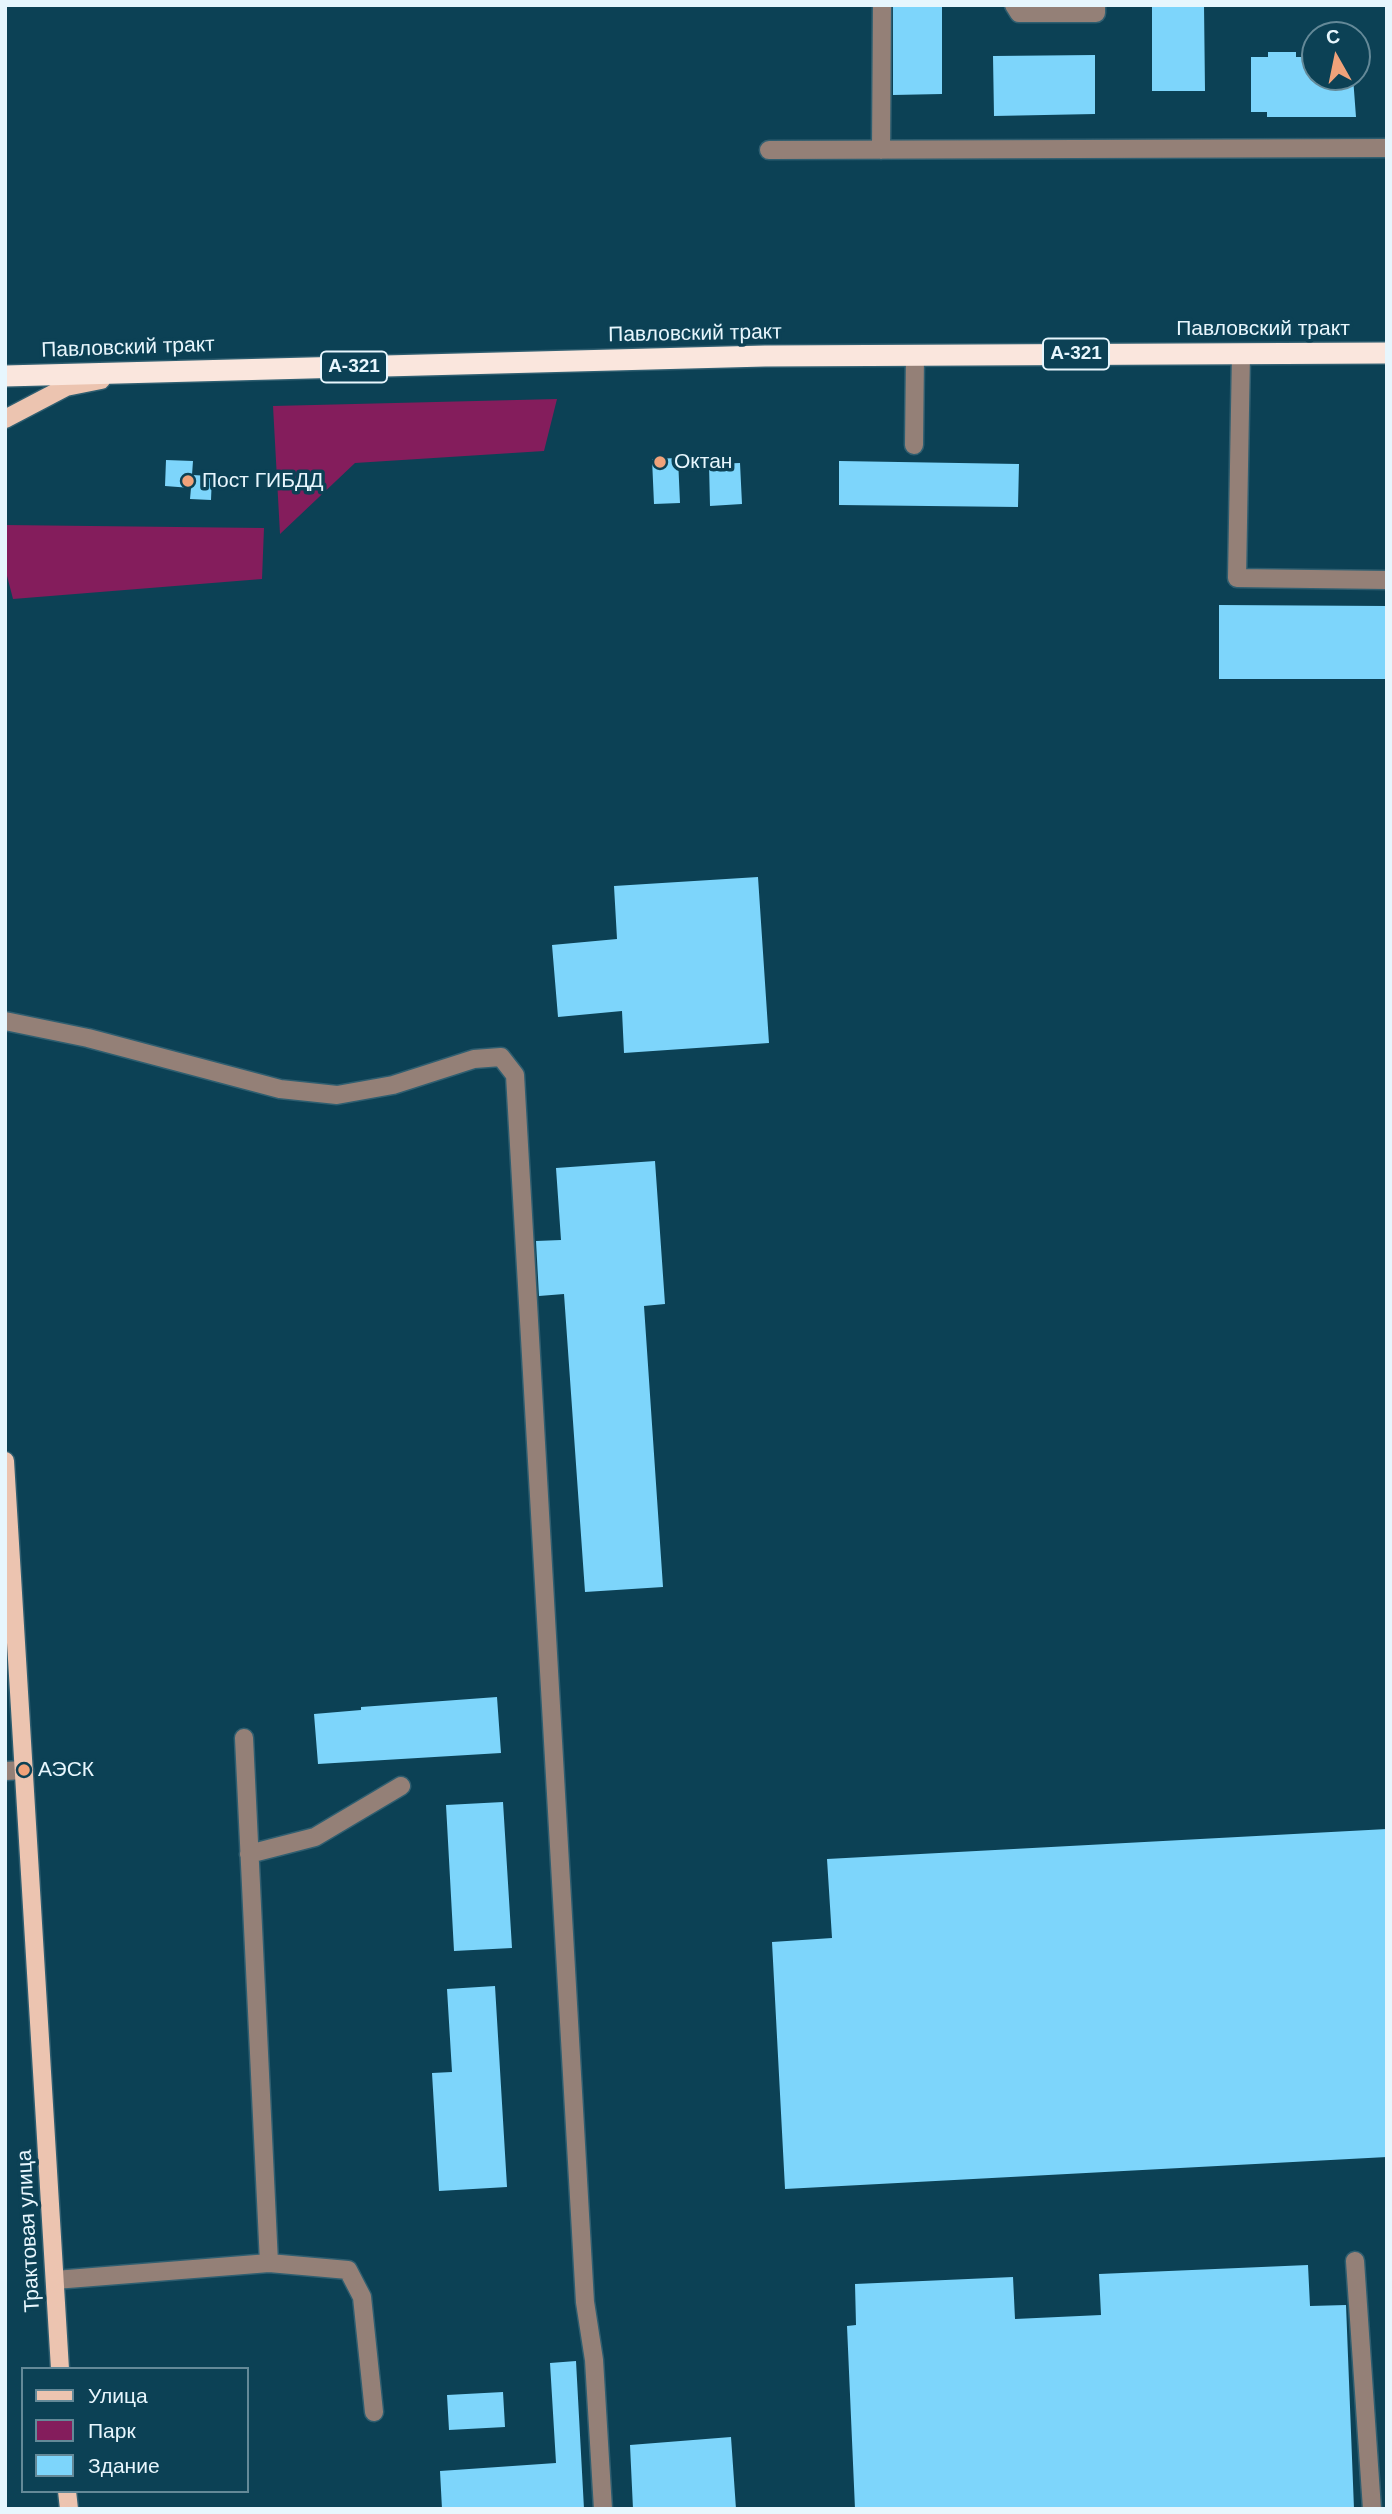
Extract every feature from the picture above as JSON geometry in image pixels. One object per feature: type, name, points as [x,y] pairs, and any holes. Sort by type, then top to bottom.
[{"type":"highway","name":"Павловский тракт","points":[[5,376],[765,356],[1387,353]]},
{"type":"main road","points":[[5,419],[66,387],[144,373]]},
{"type":"main road","name":"Трактовая улица","points":[[5,1461],[60,2367]]},
{"type":"lane","points":[[881,150],[882,5]]},
{"type":"lane","points":[[1014,5],[1019,13],[1096,13],[1096,5]]},
{"type":"lane","points":[[769,150],[1387,148]]},
{"type":"lane","points":[[1241,354],[1237,578],[1387,580]]},
{"type":"lane","points":[[915,355],[915,445]]},
{"type":"lane","points":[[5,1021],[88,1038],[279,1089],[337,1096],[393,1085],[474,1059],[500,1057],[515,1075],[585,2302],[594,2360],[603,2509]]},
{"type":"lane","points":[[244,1738],[269,2263]]},
{"type":"lane","points":[[5,1772],[24,1770]]},
{"type":"lane","points":[[249,1854],[315,1837],[401,1786]]},
{"type":"lane","points":[[1355,2262],[1372,2509]]},
{"type":"lane","points":[[55,2280],[269,2263],[348,2270],[362,2297],[374,2412]]},
{"type":"green space","points":[[557,399],[544,451],[355,463],[280,534],[273,406]]},
{"type":"green space","points":[[5,525],[264,528],[262,579],[13,599],[5,568]]},
{"type":"building","points":[[893,5],[942,5],[942,94],[893,95]]},
{"type":"building","points":[[1152,5],[1204,5],[1205,91],[1152,91]]},
{"type":"building","points":[[1268,52],[1296,52],[1296,57],[1301,57],[1301,91],[1354,91],[1356,117],[1267,117],[1267,112],[1251,112],[1251,57],[1268,57]]},
{"type":"building","points":[[1095,55],[1095,114],[994,116],[993,56]]},
{"type":"building","points":[[678,458],[680,503],[654,504],[652,459]]},
{"type":"building","name":"Пост ГИБДД","points":[[166,460],[193,461],[192,475],[212,476],[211,500],[190,499],[191,488],[165,486]]},
{"type":"building","points":[[839,461],[1019,464],[1018,507],[839,505]]},
{"type":"building","points":[[740,463],[742,504],[710,506],[709,464]]},
{"type":"building","points":[[1219,605],[1387,606],[1387,679],[1219,679]]},
{"type":"building","points":[[758,877],[769,1043],[624,1053],[622,1011],[558,1017],[552,945],[617,939],[614,886]]},
{"type":"building","points":[[655,1161],[665,1304],[644,1306],[663,1587],[585,1592],[564,1294],[539,1296],[536,1241],[561,1240],[556,1168]]},
{"type":"building","points":[[497,1697],[501,1753],[318,1764],[314,1714],[361,1710],[361,1707]]},
{"type":"building","points":[[503,1802],[512,1948],[454,1951],[446,1805]]},
{"type":"building","points":[[1387,1829],[1387,2157],[785,2189],[772,1942],[832,1938],[827,1859]]},
{"type":"building","points":[[495,1986],[507,2187],[439,2191],[432,2073],[452,2072],[447,1989]]},
{"type":"building","points":[[1308,2265],[1310,2306],[1346,2305],[1354,2509],[855,2509],[847,2326],[856,2325],[855,2284],[1013,2277],[1015,2319],[1101,2315],[1099,2274]]},
{"type":"building","points":[[576,2361],[584,2509],[442,2509],[440,2471],[556,2463],[550,2363]]},
{"type":"building","points":[[503,2392],[505,2427],[449,2430],[447,2395]]},
{"type":"building","points":[[731,2437],[736,2509],[633,2509],[630,2445]]},
{"type":"place","name":"Октан","points":[[660,462]]},
{"type":"place","name":"Пост ГИБДД","points":[[188,481]]},
{"type":"place","name":"АЭСК","points":[[24,1770]]}]
